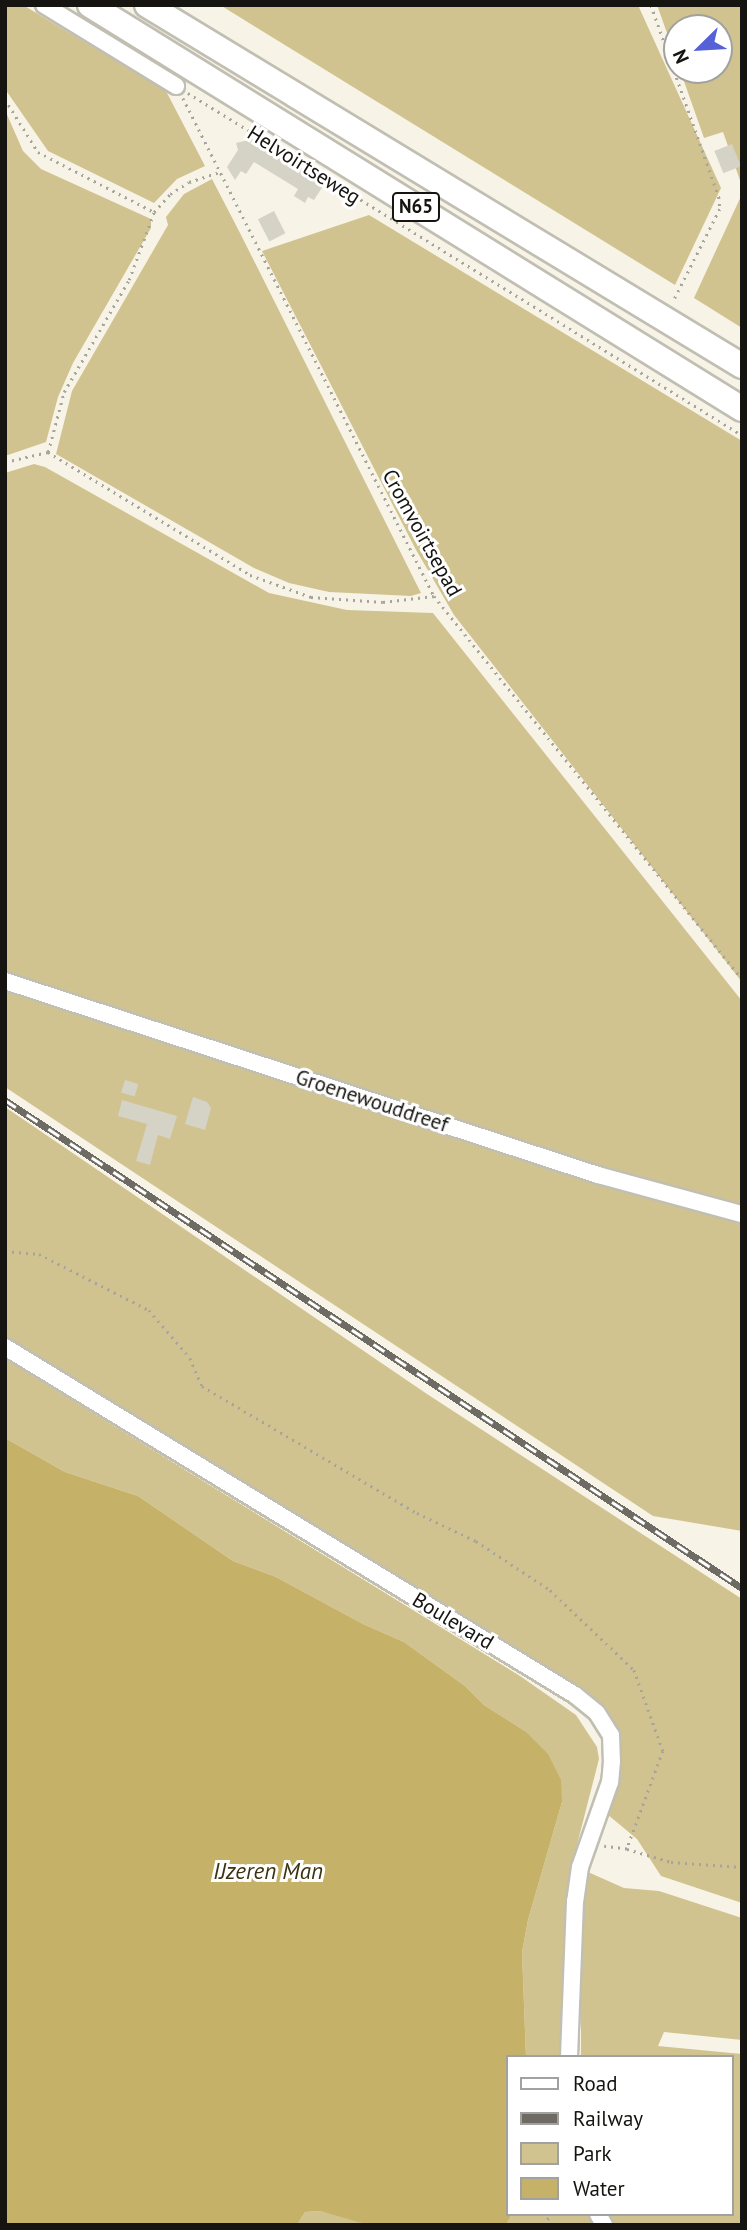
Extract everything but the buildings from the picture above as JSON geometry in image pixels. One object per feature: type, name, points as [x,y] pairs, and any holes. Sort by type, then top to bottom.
[{"type":"main road","name":"Helvoirtseweg","points":[[90,5],[742,409]]},
{"type":"main road","name":"N65","points":[[147,5],[742,366]]},
{"type":"street","points":[[44,5],[176,86]]},
{"type":"street","name":"Groenewouddreef","points":[[5,981],[598,1175],[742,1214]]},
{"type":"street","name":"Boulevard","points":[[5,1347],[575,1695],[597,1713],[611,1735],[612,1761],[610,1782],[580,1867],[575,1901],[569,2055]]},
{"type":"path","points":[[651,5],[719,197],[720,209],[672,302]]},
{"type":"path","name":"Cromvoirtsepad","points":[[176,86],[434,596],[742,979]]},
{"type":"path","name":"Helvoirtseweg","points":[[176,86],[742,435]]},
{"type":"path","points":[[5,99],[38,152],[154,212]]},
{"type":"path","points":[[47,452],[64,393],[129,279],[154,212],[170,194],[189,182],[219,172]]},
{"type":"path","points":[[5,462],[47,452],[250,575],[311,597],[383,602],[434,596]]},
{"type":"path","points":[[5,1251],[39,1254],[149,1310],[190,1358],[202,1386],[417,1513],[476,1541],[550,1590],[634,1670],[663,1751],[627,1849]]},
{"type":"path","points":[[589,1843],[627,1849],[671,1862],[742,1867]]},
{"type":"green space","points":[[5,5],[23,5],[166,91],[205,166],[177,179],[154,203],[48,151],[5,89]]},
{"type":"green space","points":[[220,5],[638,5],[663,60],[663,84],[674,84],[721,188],[675,285]]},
{"type":"green space","points":[[657,5],[742,5],[742,186],[723,132],[704,138],[685,84],[733,84],[733,14],[663,14],[663,22]]},
{"type":"green space","points":[[5,110],[23,151],[41,169],[151,219],[151,228],[73,363],[58,397],[46,442],[5,456]]},
{"type":"green space","points":[[212,179],[421,593],[411,596],[329,592],[289,583],[254,568],[56,454],[72,391],[168,225],[166,217],[184,194]]},
{"type":"green space","points":[[742,194],[742,328],[694,298]]},
{"type":"green space","points":[[369,215],[742,441],[742,982],[454,615],[415,548],[262,251]]},
{"type":"green space","points":[[34,464],[45,467],[269,593],[347,610],[433,613],[742,1001],[742,1213],[5,975],[5,473]]},
{"type":"green space","points":[[5,991],[742,1225],[742,1531],[653,1516],[5,1087]]},
{"type":"green space","points":[[5,1107],[427,1394],[742,1599],[742,1903],[661,1876],[637,1839],[607,1814],[620,1766],[618,1732],[601,1709],[5,1337]]},
{"type":"green space","points":[[5,1359],[520,1676],[576,1715],[597,1747],[599,1759],[569,1876],[563,1962],[563,2055],[526,2055],[522,1952],[528,1920],[562,1802],[525,1731],[484,1705],[465,1686],[404,1642],[363,1624],[276,1577],[233,1561],[138,1496],[65,1472],[5,1438]]},
{"type":"green space","points":[[588,1872],[624,1888],[659,1891],[742,1918],[742,2040],[664,2032],[658,2046],[742,2054],[742,2225],[614,2225],[608,2216],[733,2216],[733,2055],[581,2055],[581,1932]]},
{"type":"green space","points":[[320,2211],[369,2225],[297,2225],[305,2212]]},
{"type":"green space","points":[[511,2216],[590,2216],[596,2225],[506,2225]]},
{"type":"water","name":"IJzeren Man","points":[[5,1438],[65,1472],[138,1496],[233,1561],[276,1577],[363,1624],[404,1642],[465,1686],[484,1705],[525,1731],[548,1754],[561,1780],[562,1802],[528,1920],[522,1952],[526,2055],[505,2055],[505,2216],[511,2216],[506,2225],[369,2225],[320,2211],[305,2212],[297,2225],[5,2225]]},
{"type":"railway","points":[[5,1100],[742,1588]]}]
